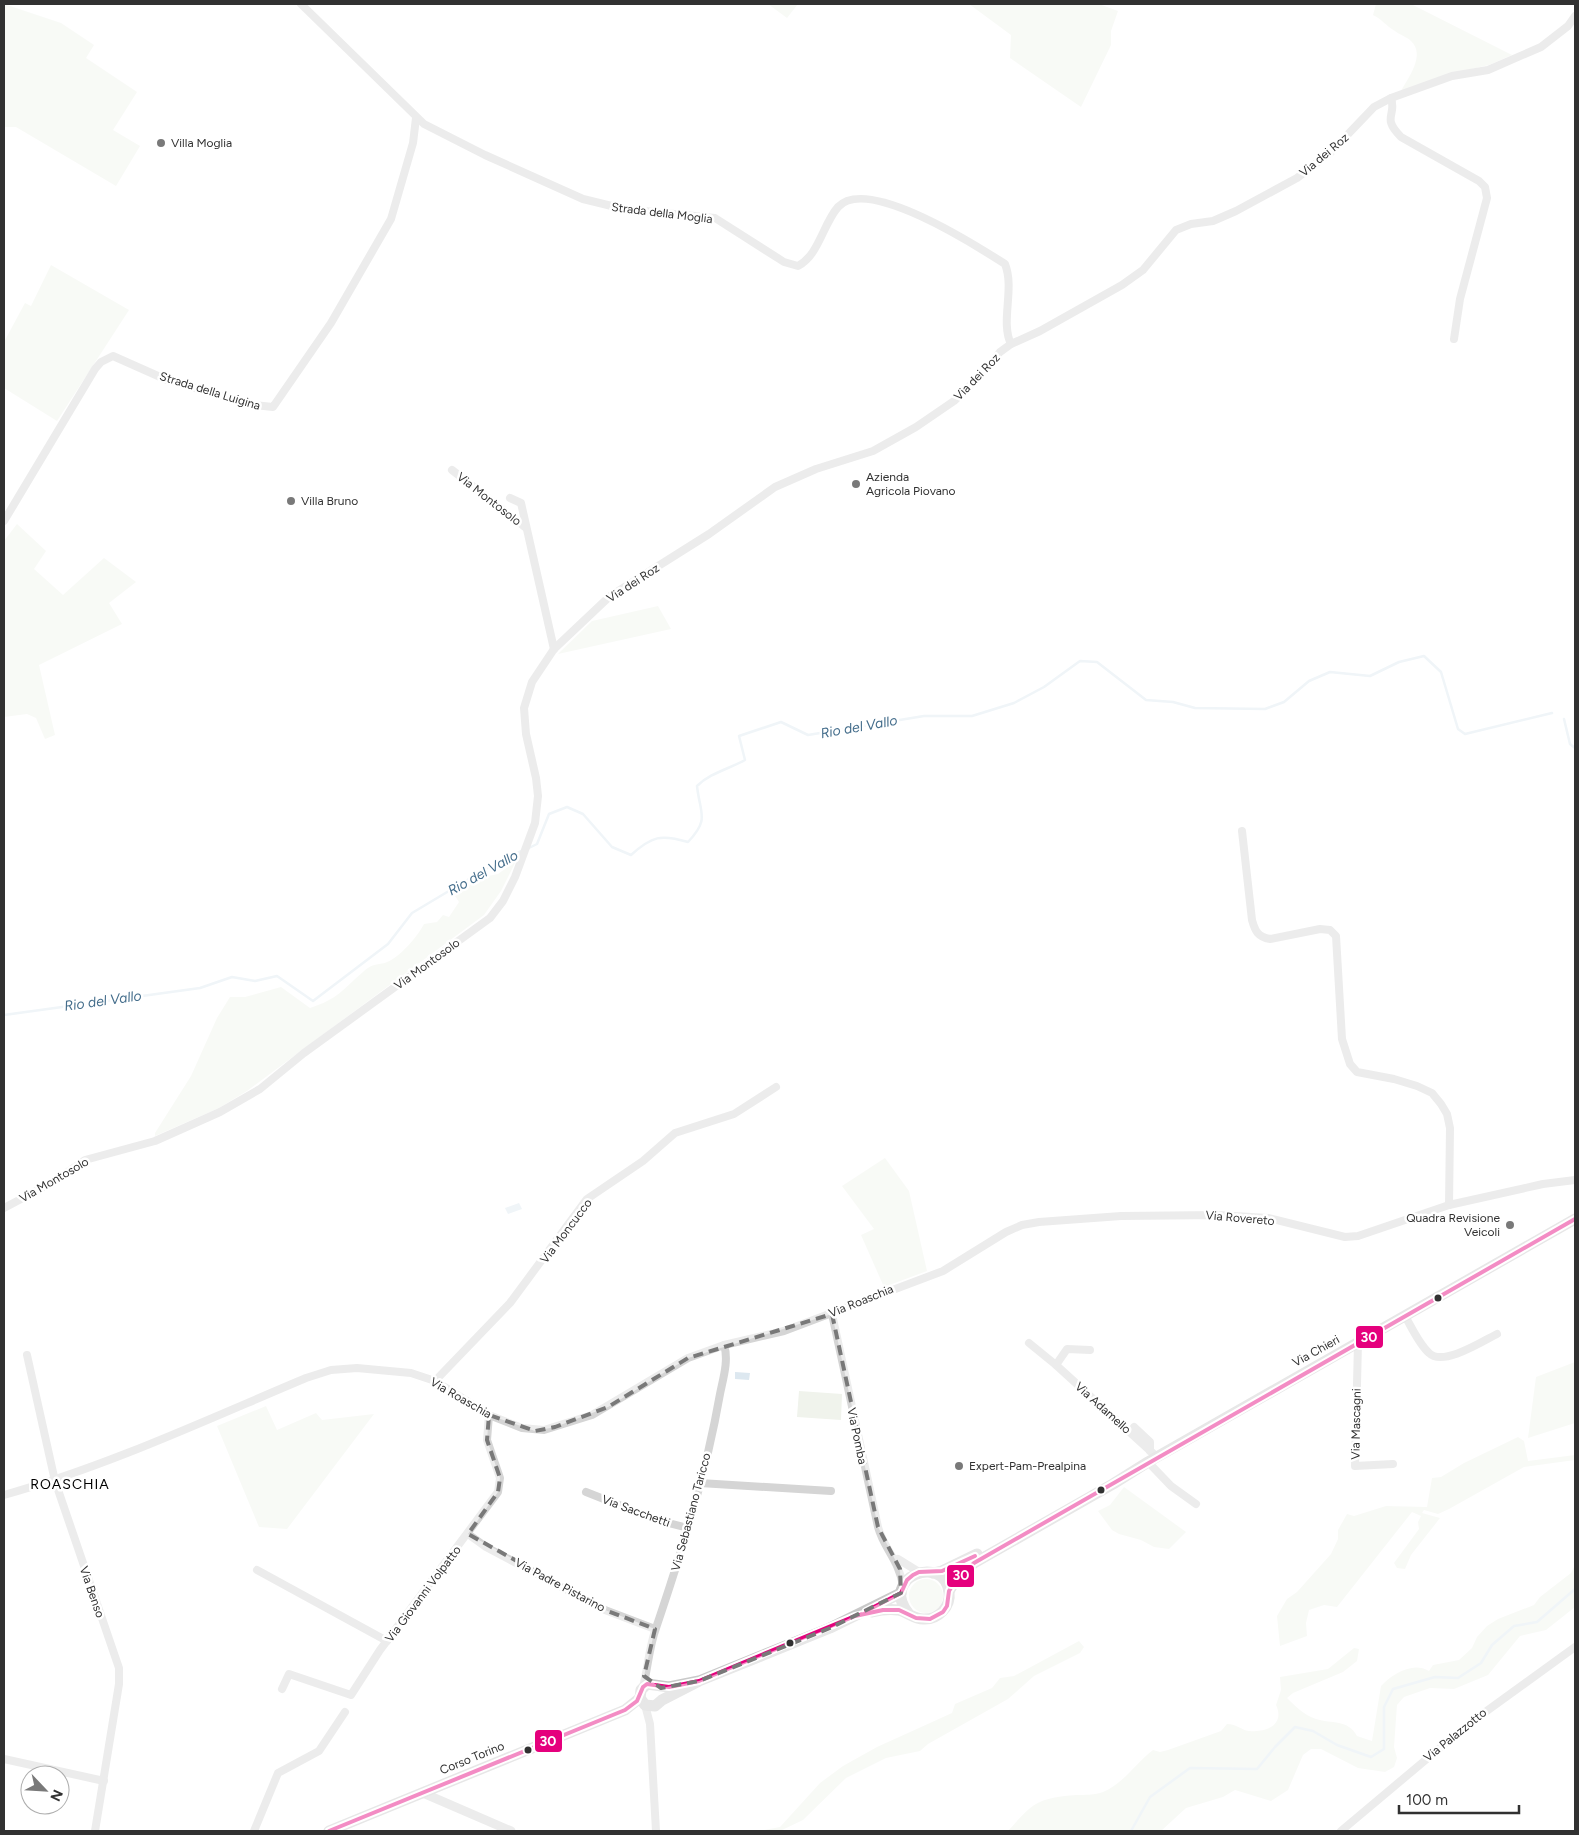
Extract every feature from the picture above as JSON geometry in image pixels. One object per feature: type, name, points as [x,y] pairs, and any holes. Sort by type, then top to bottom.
[{"type":"main road","name":"Via Chieri","points":[[855,1616],[883,1610],[899,1610],[923,1620],[937,1616],[947,1606],[949,1591],[956,1580],[974,1564],[1113,1484],[1151,1456],[1358,1343],[1575,1219]]},
{"type":"main road","name":"Via Chieri","points":[[919,1572],[934,1573],[962,1563],[1111,1479],[1128,1474]]},
{"type":"main road","points":[[910,1614],[902,1601],[902,1589],[907,1580],[919,1572]]},
{"type":"main road","points":[[934,1573],[941,1577],[949,1591]]},
{"type":"main road","points":[[855,1616],[902,1589]]},
{"type":"main road","name":"Corso Torino","points":[[329,1831],[624,1710],[633,1709],[649,1694],[699,1681],[855,1616]]},
{"type":"street","name":"Strada della Moglia","points":[[301,4],[416,118],[485,155],[583,199],[624,209],[715,218],[792,265],[798,266],[809,258],[838,207],[845,201],[856,198],[907,210],[941,224],[1005,264],[1009,280],[1008,329],[1011,344]]},
{"type":"street","name":"Via dei Roz","points":[[554,649],[609,597],[709,534],[775,487],[816,469],[874,451],[947,406],[979,377],[1000,352],[1011,344],[1040,331],[1122,285],[1143,270],[1176,230],[1192,224],[1213,221],[1297,178],[1331,152],[1374,107],[1390,98],[1452,76],[1488,70],[1541,47],[1568,26],[1575,16]]},
{"type":"street","points":[[1390,98],[1393,104],[1390,116],[1391,126],[1401,137],[1479,181],[1485,187],[1487,198],[1460,299],[1454,339]]},
{"type":"street","name":"Strada della Luigina","points":[[4,521],[95,369],[107,358],[113,356],[167,380],[253,405],[272,407],[331,323],[391,220],[413,143],[416,118]]},
{"type":"street","name":"Via Montosolo","points":[[452,470],[525,527]]},
{"type":"street","name":"Via Montosolo","points":[[4,1208],[53,1182],[85,1160],[155,1141],[220,1112],[260,1089],[304,1053],[490,918],[503,900],[524,856],[535,822],[538,796],[526,734],[524,708],[532,682],[554,649],[521,503],[510,498]]},
{"type":"street","points":[[1242,831],[1255,931],[1261,938],[1270,939],[1320,929],[1330,930],[1336,936],[1342,1039],[1350,1064],[1357,1072],[1394,1079],[1432,1094],[1448,1114],[1450,1128],[1449,1205]]},
{"type":"street","name":"Via Moncucco","points":[[435,1381],[510,1303],[587,1199],[643,1161],[675,1133],[734,1114],[776,1087]]},
{"type":"street","name":"Via Rovereto","points":[[910,1282],[943,1271],[1006,1232],[1022,1225],[1039,1222],[1121,1216],[1218,1215],[1268,1218],[1345,1237],[1373,1232],[1449,1205],[1544,1184],[1575,1180]]},
{"type":"street","name":"Via Roaschia","points":[[4,1495],[55,1481],[113,1460],[306,1378],[331,1370],[357,1368],[386,1369],[412,1373],[435,1381],[488,1414],[512,1424],[535,1431],[555,1427],[592,1415],[679,1362],[724,1345],[784,1331],[832,1314],[910,1282]]},
{"type":"street","name":"Via Pomba","points":[[832,1314],[878,1527],[881,1536],[900,1569],[902,1589]]},
{"type":"street","points":[[1405,1316],[1429,1354],[1437,1357],[1451,1356],[1497,1334]]},
{"type":"street","name":"Via Adamello","points":[[1029,1343],[1056,1365],[1151,1456]]},
{"type":"street","name":"Via Mascagni","points":[[1358,1343],[1355,1466],[1393,1464]]},
{"type":"street","name":"Via Sebastiano Taricco","points":[[649,1694],[655,1629],[669,1594],[716,1419],[726,1353],[724,1345]]},
{"type":"street","points":[[1056,1365],[1067,1349],[1090,1350]]},
{"type":"street","name":"Via Benso","points":[[27,1355],[55,1481],[119,1668],[119,1684],[96,1831]]},
{"type":"street","name":"Via Giovanni Volpatto","points":[[282,1689],[289,1674],[352,1695],[387,1640],[498,1492],[500,1478],[487,1440],[488,1414]]},
{"type":"street","name":"Via Adamello","points":[[1134,1427],[1150,1442],[1151,1456]]},
{"type":"street","points":[[1151,1456],[1171,1486],[1196,1504]]},
{"type":"street","points":[[700,1483],[831,1491]]},
{"type":"street","name":"Via Sacchetti","points":[[586,1492],[657,1520],[688,1528]]},
{"type":"street","name":"Via Padre Pistarino","points":[[468,1534],[486,1547],[605,1610],[655,1629]]},
{"type":"street","name":"Via Pomba","points":[[892,1554],[904,1565],[919,1572]]},
{"type":"street","points":[[258,1570],[387,1640]]},
{"type":"street","name":"Via Palazzotto","points":[[1341,1831],[1466,1726],[1575,1647]]},
{"type":"street","points":[[649,1694],[656,1831]]},
{"type":"street","points":[[254,1831],[278,1773],[319,1752],[345,1712]]},
{"type":"street","points":[[4,1759],[104,1781]]},
{"type":"street","points":[[423,1793],[511,1831]]},
{"type":"highlighted area","points":[[832,1314],[878,1527],[900,1569],[901,1593],[830,1628],[699,1681],[661,1688],[644,1676],[655,1629],[605,1610],[468,1534],[498,1492],[500,1478],[487,1440],[489,1415],[535,1431],[555,1427],[608,1407],[688,1358]]},
{"type":"shaded area","points":[[4,4],[61,23],[94,45],[86,58],[137,92],[113,130],[140,146],[116,186],[16,127],[4,127]]},
{"type":"shaded area","points":[[768,4],[798,4],[787,18]]},
{"type":"shaded area","points":[[969,4],[1099,4],[1118,11],[1111,31],[1111,45],[1081,107],[1010,58],[1011,35]]},
{"type":"shaded area","points":[[1376,4],[1411,4],[1512,55],[1489,65],[1454,73],[1401,91],[1414,66],[1417,53],[1409,40],[1373,15]]},
{"type":"shaded area","points":[[51,265],[129,310],[57,421],[4,388],[4,342],[25,303],[31,306]]},
{"type":"shaded area","points":[[17,524],[46,551],[34,569],[63,595],[104,558],[136,582],[109,603],[122,624],[39,665],[55,735],[45,739],[36,718],[27,714],[4,717],[4,541]]},
{"type":"shaded area","points":[[658,606],[671,629],[558,654],[592,621]]},
{"type":"shaded area","points":[[516,861],[501,891],[484,915],[247,1091],[219,1108],[155,1136],[155,1133],[191,1076],[217,1018],[230,997],[245,997],[281,987],[310,1008],[319,1005],[339,993],[370,967],[387,962],[397,956],[413,940],[424,924],[437,922],[443,915],[449,917],[459,902],[455,896],[478,878],[498,874]]},
{"type":"shaded area","points":[[885,1158],[909,1191],[927,1271],[884,1287],[861,1235],[874,1229],[842,1186]]},
{"type":"shaded area","points":[[519,1203],[522,1209],[508,1214],[505,1208]]},
{"type":"shaded area","points":[[1575,1362],[1575,1423],[1528,1438],[1536,1377]]},
{"type":"shaded area","points":[[735,1372],[750,1373],[749,1380],[735,1379]]},
{"type":"shaded area","points":[[799,1391],[842,1394],[841,1420],[797,1417]]},
{"type":"shaded area","points":[[266,1406],[277,1430],[316,1413],[322,1420],[374,1414],[287,1529],[259,1527],[217,1426]]},
{"type":"shaded area","points":[[1518,1437],[1524,1441],[1528,1461],[1575,1455],[1575,1460],[1524,1467],[1438,1514],[1424,1510],[1422,1513],[1440,1518],[1411,1555],[1405,1569],[1397,1568],[1394,1563],[1419,1529],[1418,1522],[1421,1516],[1412,1512],[1337,1607],[1324,1605],[1309,1610],[1306,1623],[1307,1636],[1280,1646],[1277,1616],[1287,1599],[1297,1592],[1331,1554],[1338,1539],[1338,1530],[1347,1514],[1354,1516],[1386,1506],[1427,1507],[1432,1478],[1441,1477],[1464,1463]]},
{"type":"shaded area","points":[[1124,1487],[1186,1532],[1169,1549],[1154,1547],[1141,1540],[1119,1534],[1112,1530],[1098,1511],[1110,1505]]},
{"type":"shaded area","points":[[1575,1565],[1575,1607],[1546,1630],[1520,1636],[1488,1675],[1454,1689],[1430,1688],[1404,1697],[1397,1705],[1394,1747],[1397,1758],[1394,1767],[1385,1772],[1358,1768],[1321,1749],[1311,1749],[1303,1755],[1288,1790],[1271,1801],[1235,1790],[1223,1797],[1186,1808],[1161,1831],[1008,1831],[1030,1808],[1044,1800],[1103,1792],[1117,1784],[1153,1750],[1160,1752],[1168,1750],[1221,1731],[1227,1724],[1249,1731],[1268,1729],[1273,1726],[1278,1717],[1276,1705],[1281,1690],[1280,1677],[1328,1669],[1354,1648],[1359,1649],[1357,1661],[1343,1672],[1293,1693],[1287,1698],[1308,1715],[1344,1724],[1357,1736],[1372,1741],[1381,1686],[1403,1670],[1416,1667],[1429,1671],[1433,1665],[1459,1660],[1472,1648],[1477,1637],[1487,1626],[1498,1619],[1534,1605],[1540,1597],[1571,1573]]},
{"type":"shaded area","points":[[926,1579],[938,1584],[943,1596],[938,1608],[926,1613],[914,1608],[909,1596],[914,1584]]},
{"type":"shaded area","points":[[1079,1641],[1084,1647],[1080,1653],[1034,1676],[1008,1699],[928,1744],[920,1751],[886,1758],[846,1778],[803,1820],[780,1831],[760,1831],[780,1827],[820,1783],[843,1766],[877,1747],[952,1713],[955,1704],[992,1688],[1000,1678],[1014,1676]]},
{"type":"waterway","name":"Rio del Vallo","points":[[529,848],[537,844],[549,814],[567,807],[583,814],[612,847],[631,855],[651,840],[657,838],[671,838],[688,842],[699,827],[702,816],[697,786],[714,774],[745,760],[739,736],[781,722],[808,735],[924,716],[972,716],[1014,703],[1044,687],[1080,661],[1097,662],[1146,700],[1173,702],[1195,708],[1265,709],[1284,702],[1309,681],[1330,672],[1370,676],[1399,662],[1424,656],[1441,672],[1458,729],[1465,734],[1552,713]]},
{"type":"waterway","name":"Rio del Vallo","points":[[1564,719],[1570,744],[1575,748]]},
{"type":"waterway","name":"Rio del Vallo","points":[[4,1015],[200,988],[232,977],[255,981],[277,976],[313,1001],[388,944],[412,913],[484,870],[521,851]]},
{"type":"waterway","points":[[1131,1831],[1150,1797],[1190,1768],[1257,1769],[1295,1727],[1313,1731],[1337,1745],[1371,1757],[1384,1749],[1384,1707],[1393,1689],[1435,1677],[1458,1678],[1481,1663],[1492,1645],[1514,1626],[1537,1622],[1575,1589]]},
{"type":"transit line","name":"30","points":[[329,1831],[625,1710],[637,1701],[643,1687],[647,1684],[669,1687],[699,1681],[855,1616],[883,1610],[899,1610],[916,1618],[930,1619],[943,1612],[947,1606],[949,1591],[956,1580],[974,1563],[1575,1219]]},
{"type":"transit line","name":"30","points":[[866,1611],[901,1593],[907,1580],[913,1575],[919,1572],[942,1571],[975,1556]]},
{"type":"place","name":"Villa Moglia","points":[[161,143]]},
{"type":"place","name":"Azienda Agricola Piovano","points":[[856,484]]},
{"type":"place","name":"Villa Bruno","points":[[291,501]]},
{"type":"place","name":"Quadra Revisione Veicoli","points":[[1510,1225]]},
{"type":"place","name":"Expert-Pam-Prealpina","points":[[959,1466]]},
{"type":"district","name":"ROASCHIA","points":[[70,1484]]}]
